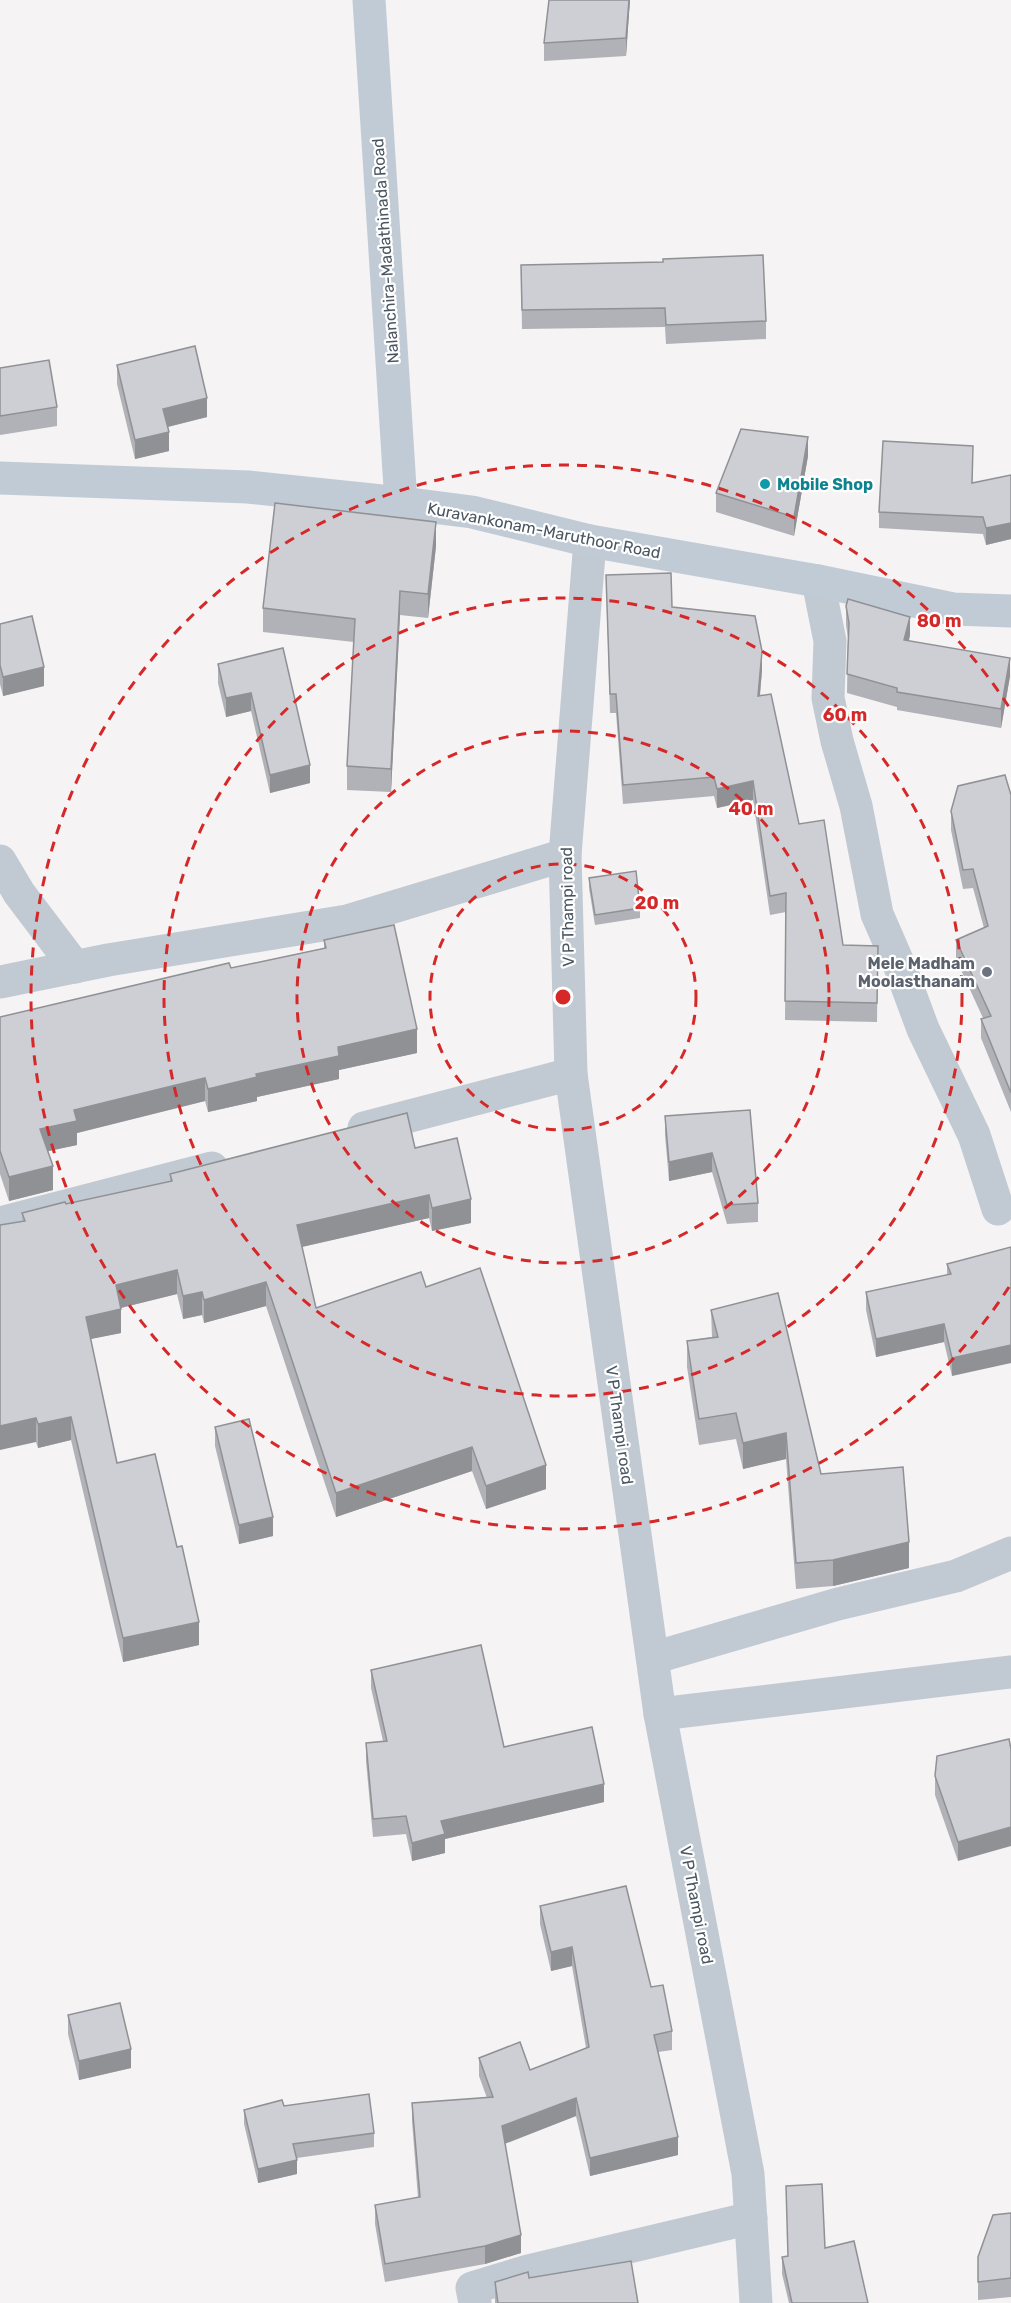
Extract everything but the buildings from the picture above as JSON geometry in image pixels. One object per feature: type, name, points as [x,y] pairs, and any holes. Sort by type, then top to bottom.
[{"type":"main road","name":"Nalanchira-Madathinada Road","points":[[369,0],[401,503]]},
{"type":"main road","name":"Kuravankonam-Maruthoor Road","points":[[0,478],[248,487],[472,512],[590,541],[818,581],[952,609],[1011,611]]},
{"type":"street","name":"V P Thampi road","points":[[590,541],[564,855],[571,1074],[660,1714],[748,2174],[756,2303]]},
{"type":"street","points":[[818,581],[830,641],[828,698],[837,741],[856,806],[877,914],[923,1029],[974,1135],[998,1209]]},
{"type":"street","points":[[0,981],[347,921],[564,855]]},
{"type":"street","points":[[0,861],[19,893],[75,967]]},
{"type":"street","points":[[331,1137],[571,1074]]},
{"type":"street","points":[[0,1223],[240,1160]]},
{"type":"street","points":[[652,1658],[838,1604],[956,1576],[1011,1553]]},
{"type":"street","points":[[660,1714],[1011,1672]]},
{"type":"street","points":[[475,2303],[472,2288],[517,2274],[751,2218]]},
{"type":"place","name":"Mobile Shop","points":[[765,484]]},
{"type":"place","name":"Mele Madham Moolasthanam","points":[[987,972]]}]
